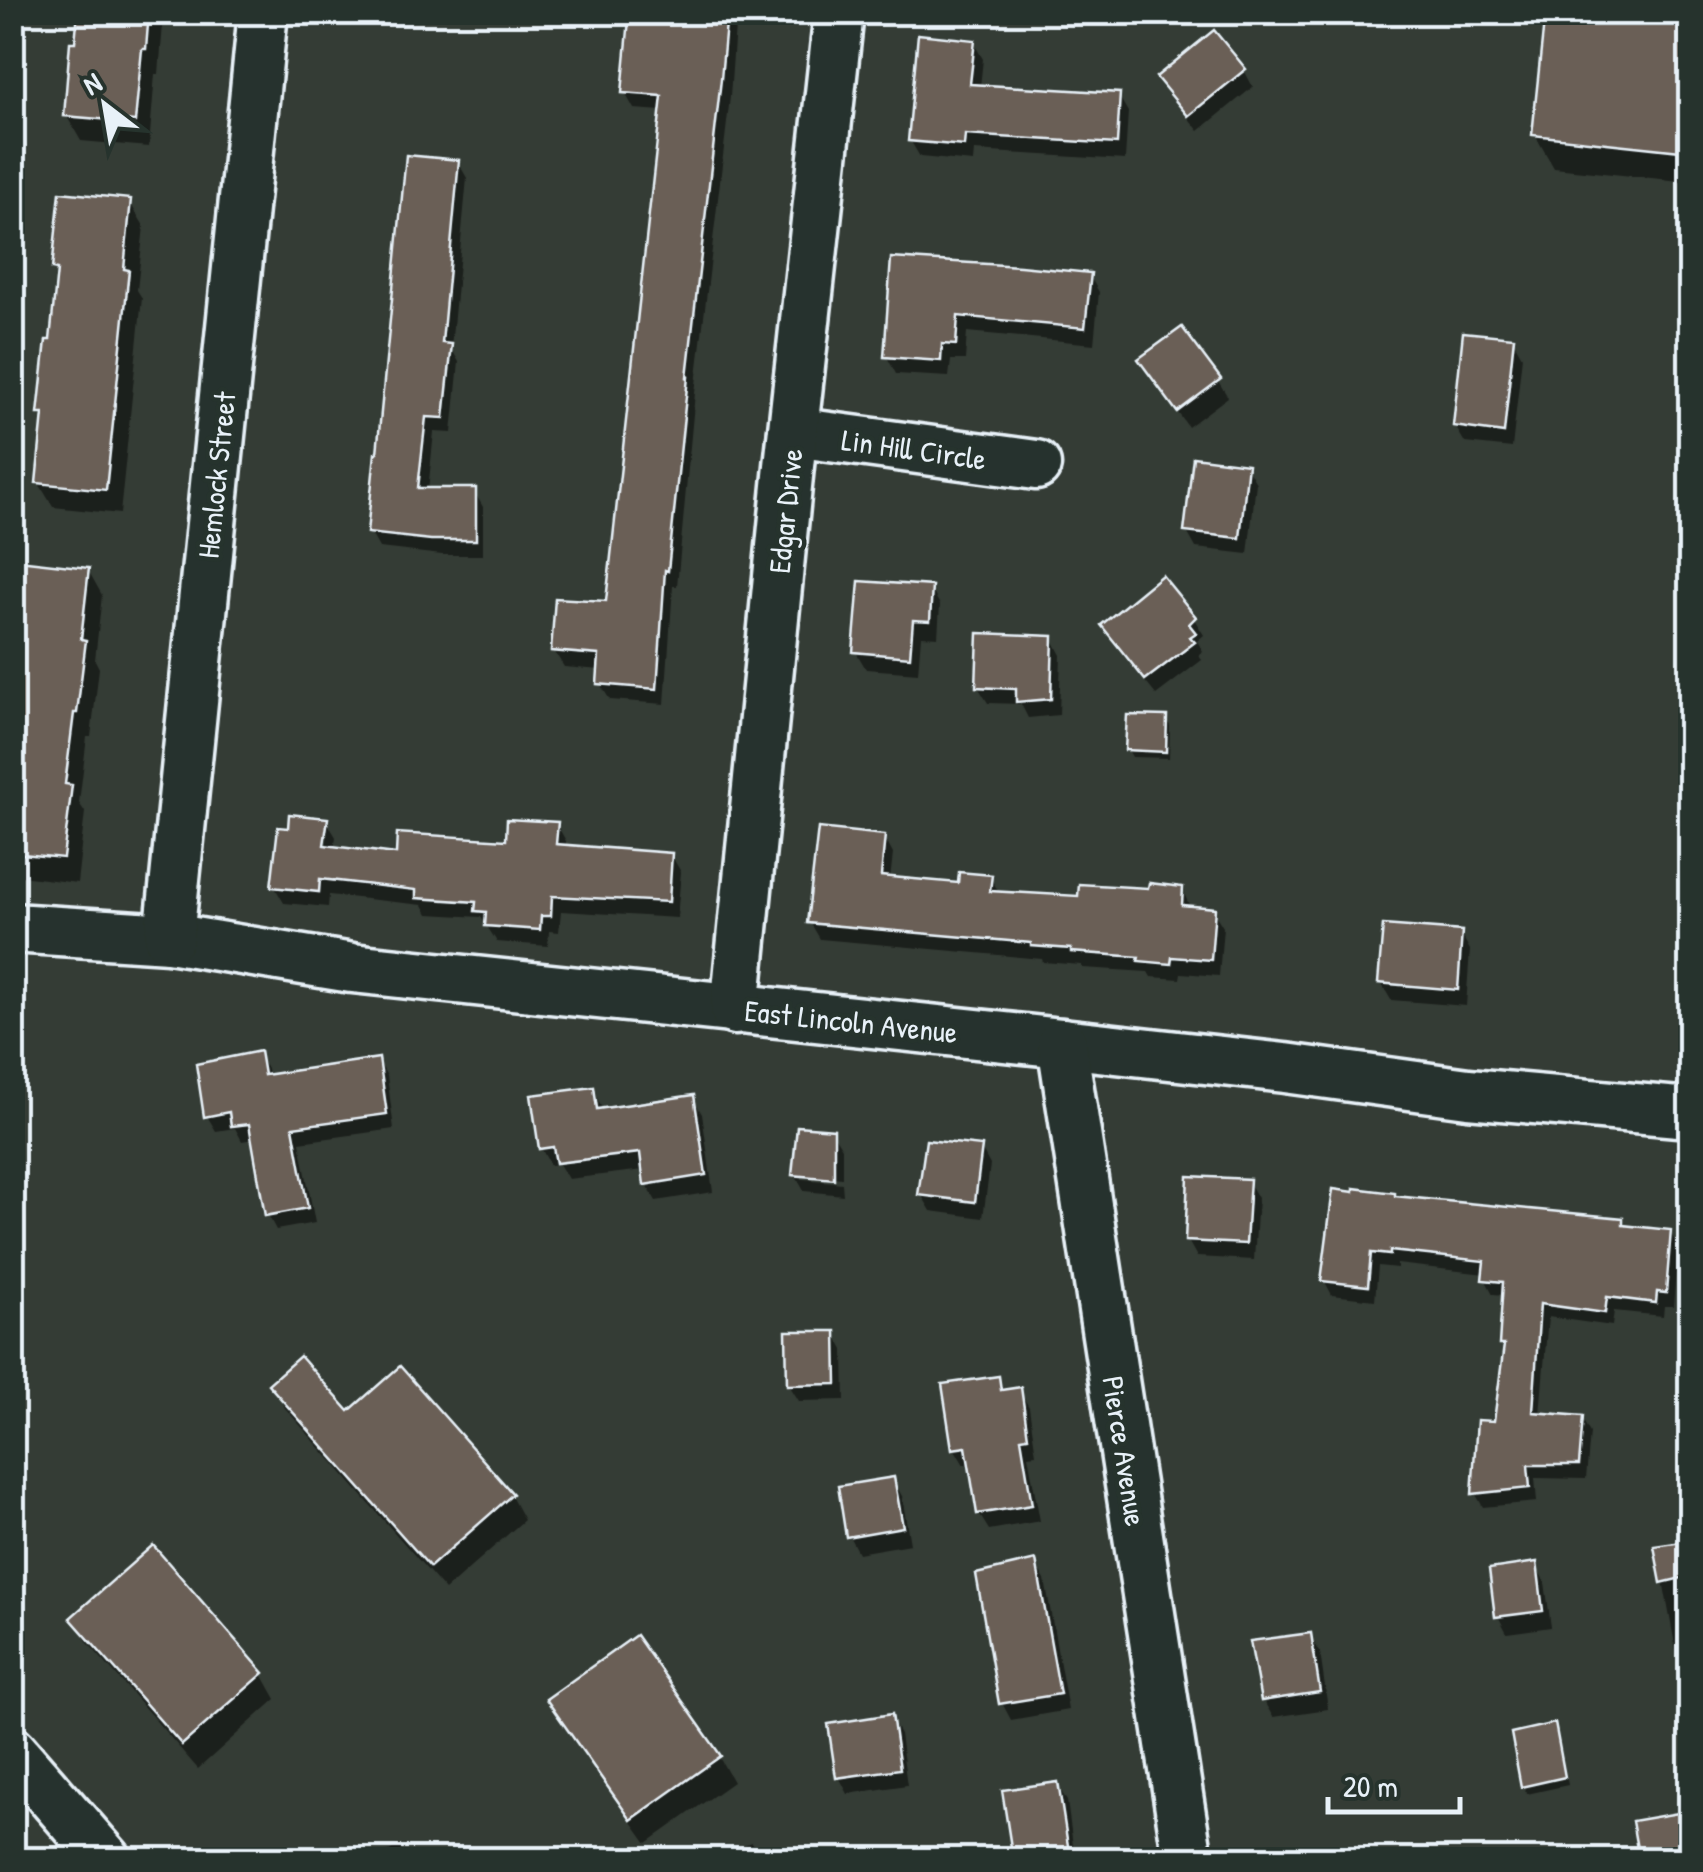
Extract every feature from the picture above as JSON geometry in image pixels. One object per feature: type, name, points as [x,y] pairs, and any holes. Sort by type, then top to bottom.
[{"type":"street","name":"Hemlock Street","points":[[169,938],[263,12]]},
{"type":"street","name":"Edgar Drive","points":[[735,1010],[839,12]]},
{"type":"street","name":"Lin Hill Circle","points":[[793,432],[1036,465]]},
{"type":"street","name":"East Lincoln Avenue","points":[[12,928],[169,938],[352,968],[1062,1043],[1468,1093],[1690,1113]]},
{"type":"street","name":"Pierce Avenue","points":[[1062,1043],[1188,1860]]},
{"type":"street","points":[[12,1751],[107,1860]]},
{"type":"building","points":[[78,12],[149,12],[135,122],[64,116],[70,42],[75,42]]},
{"type":"building","points":[[641,12],[727,12],[668,571],[665,570],[657,689],[597,684],[599,655],[551,651],[555,598],[606,601],[662,96],[622,93],[629,19],[641,20]]},
{"type":"building","points":[[1545,12],[1690,12],[1690,152],[1532,135]]},
{"type":"building","points":[[1214,30],[1246,69],[1188,116],[1156,77]]},
{"type":"building","points":[[918,34],[975,40],[970,84],[1120,93],[1117,144],[965,135],[964,146],[908,141]]},
{"type":"building","points":[[406,155],[459,160],[442,343],[452,344],[444,418],[426,417],[418,488],[476,488],[476,540],[367,533]]},
{"type":"building","points":[[60,192],[131,199],[124,269],[129,270],[106,490],[36,483],[43,414],[38,414],[57,270],[52,269]]},
{"type":"building","points":[[891,258],[1091,273],[1085,328],[958,316],[956,345],[942,344],[941,361],[884,357]]},
{"type":"building","points":[[1182,327],[1221,379],[1177,412],[1138,359]]},
{"type":"building","points":[[1463,332],[1514,337],[1504,433],[1453,426]]},
{"type":"building","points":[[1193,457],[1248,464],[1240,538],[1184,532]]},
{"type":"building","points":[[18,560],[89,568],[81,639],[86,640],[65,784],[72,785],[63,858],[12,853],[12,603]]},
{"type":"building","points":[[1162,575],[1196,617],[1189,624],[1196,633],[1190,637],[1195,642],[1145,680],[1101,625]]},
{"type":"building","points":[[859,581],[932,586],[930,621],[913,620],[910,657],[853,652]]},
{"type":"building","points":[[978,633],[1053,636],[1051,699],[1016,702],[1016,689],[976,687]]},
{"type":"building","points":[[1127,715],[1167,716],[1166,752],[1125,750]]},
{"type":"building","points":[[289,814],[328,818],[324,845],[396,854],[397,833],[506,840],[507,819],[558,822],[556,844],[672,853],[669,902],[552,896],[551,916],[541,916],[540,930],[485,926],[486,912],[475,911],[476,902],[416,898],[416,890],[320,879],[319,892],[271,887],[278,827],[288,828]]},
{"type":"building","points":[[818,828],[885,835],[881,876],[958,883],[959,872],[992,875],[990,891],[1078,896],[1079,884],[1148,888],[1149,883],[1183,887],[1182,905],[1215,908],[1211,960],[1172,957],[1171,964],[1138,961],[1139,957],[1071,952],[1031,943],[807,923]]},
{"type":"building","points":[[1383,925],[1462,931],[1458,990],[1378,983]]},
{"type":"building","points":[[260,1051],[264,1075],[379,1058],[387,1114],[293,1127],[308,1208],[265,1216],[249,1124],[231,1126],[229,1112],[204,1117],[196,1064]]},
{"type":"building","points":[[594,1087],[597,1109],[694,1095],[706,1175],[644,1185],[640,1153],[556,1163],[553,1147],[539,1149],[531,1095]]},
{"type":"building","points":[[797,1126],[834,1129],[834,1179],[792,1175]]},
{"type":"building","points":[[926,1140],[982,1146],[975,1202],[918,1195]]},
{"type":"building","points":[[1188,1176],[1250,1179],[1246,1244],[1185,1241]]},
{"type":"building","points":[[1354,1188],[1395,1196],[1623,1218],[1623,1225],[1671,1230],[1666,1293],[1657,1292],[1656,1303],[1607,1297],[1605,1313],[1540,1304],[1533,1412],[1583,1416],[1579,1465],[1528,1465],[1530,1488],[1472,1494],[1477,1420],[1494,1421],[1504,1345],[1499,1345],[1503,1282],[1482,1280],[1484,1261],[1390,1251],[1390,1255],[1371,1253],[1368,1286],[1321,1281],[1333,1189],[1354,1192]]},
{"type":"building","points":[[786,1331],[836,1331],[837,1384],[787,1385]]},
{"type":"building","points":[[300,1356],[349,1411],[400,1366],[513,1494],[430,1567],[268,1384]]},
{"type":"building","points":[[999,1376],[1001,1390],[1021,1387],[1028,1437],[1021,1438],[1032,1505],[977,1514],[966,1447],[952,1449],[942,1384]]},
{"type":"building","points":[[894,1477],[903,1527],[846,1537],[838,1486]]},
{"type":"building","points":[[1690,1541],[1690,1576],[1661,1583],[1654,1546]]},
{"type":"building","points":[[153,1545],[264,1673],[182,1745],[70,1618]]},
{"type":"building","points":[[1036,1560],[1060,1694],[999,1704],[976,1574]]},
{"type":"building","points":[[1537,1562],[1543,1611],[1495,1617],[1489,1569]]},
{"type":"building","points":[[1311,1633],[1320,1692],[1261,1701],[1250,1641]]},
{"type":"building","points":[[636,1635],[721,1756],[631,1820],[546,1699]]},
{"type":"building","points":[[892,1714],[900,1769],[836,1778],[828,1724]]},
{"type":"building","points":[[1555,1723],[1565,1777],[1521,1787],[1511,1733]]},
{"type":"building","points":[[1058,1782],[1069,1852],[1013,1860],[1002,1790]]},
{"type":"building","points":[[1690,1811],[1690,1849],[1639,1860],[1632,1821]]}]
